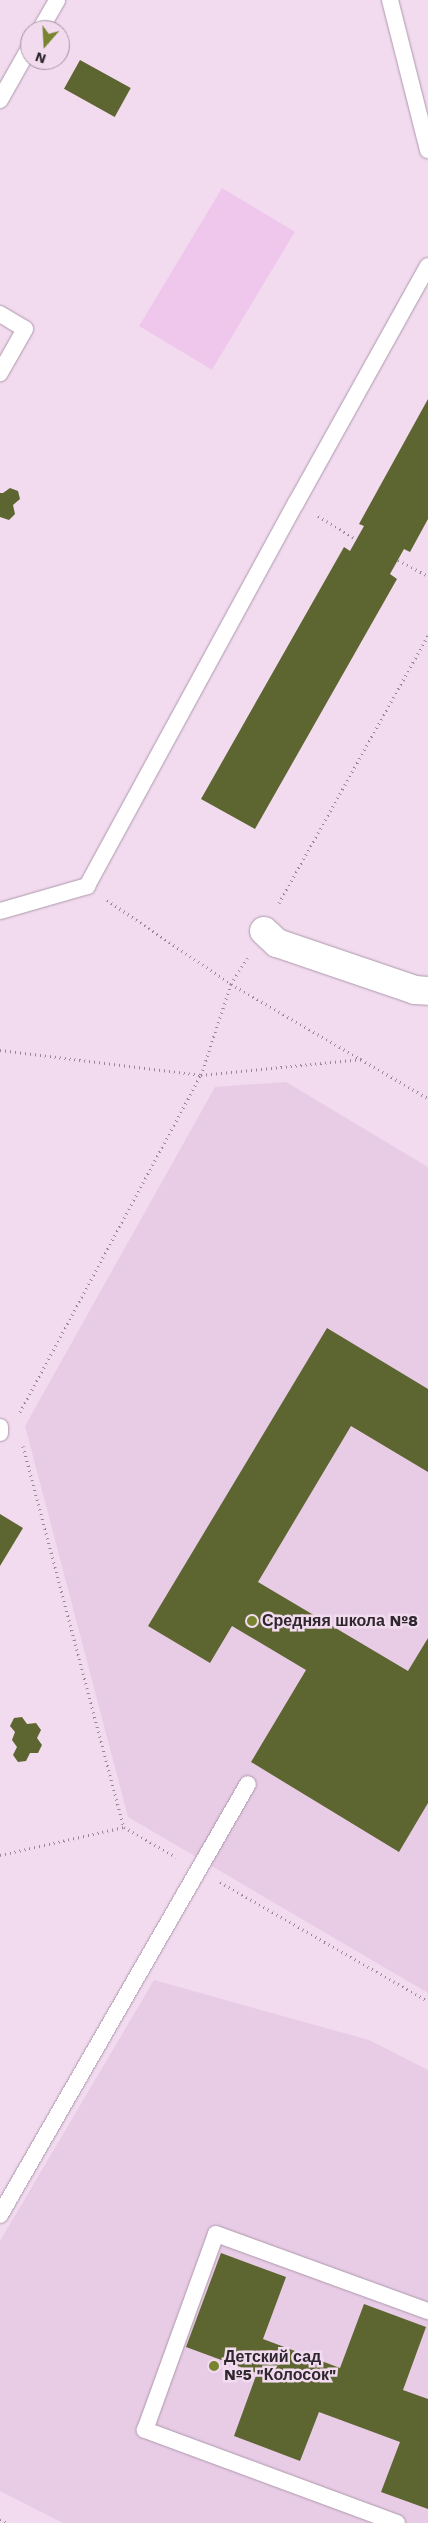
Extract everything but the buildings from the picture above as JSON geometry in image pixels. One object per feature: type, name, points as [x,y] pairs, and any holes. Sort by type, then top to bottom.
[{"type":"street","points":[[264,931],[277,944],[415,990],[428,992]]},
{"type":"lane","points":[[46,20],[57,0]]},
{"type":"lane","points":[[390,0],[428,150]]},
{"type":"lane","points":[[0,100],[20,65]]},
{"type":"lane","points":[[0,911],[87,886],[296,502],[428,266]]},
{"type":"lane","points":[[0,314],[25,329],[0,373]]},
{"type":"lane","points":[[0,1427],[0,1433]]},
{"type":"lane","points":[[0,2215],[248,1784]]},
{"type":"lane","points":[[397,2523],[145,2430],[216,2234],[428,2310]]},
{"type":"path","points":[[296,502],[356,539]]},
{"type":"path","points":[[398,560],[428,576]]},
{"type":"path","points":[[16,1420],[201,1075],[231,984],[264,931],[428,635]]},
{"type":"path","points":[[87,886],[231,984],[428,1098]]},
{"type":"path","points":[[0,1050],[201,1075],[362,1060]]},
{"type":"path","points":[[21,1439],[124,1827]]},
{"type":"path","points":[[0,1855],[124,1827],[428,2001]]},
{"type":"path","points":[[0,2519],[7,2523]]},
{"type":"shaded area","points":[[222,188],[295,232],[212,370],[139,326]]},
{"type":"shaded area","name":"Средняя школа №8","points":[[286,1082],[428,1167],[428,1993],[128,1817],[25,1426],[215,1087]]},
{"type":"shaded area","name":"Детский сад №5 \"Колосок\"","points":[[154,1980],[369,2040],[428,2070],[428,2523],[63,2523],[0,2491],[0,2241]]},
{"type":"place","name":"Средняя школа №8","points":[[252,1621]]},
{"type":"place","name":"Детский сад №5 \"Колосок\"","points":[[214,2366]]}]
